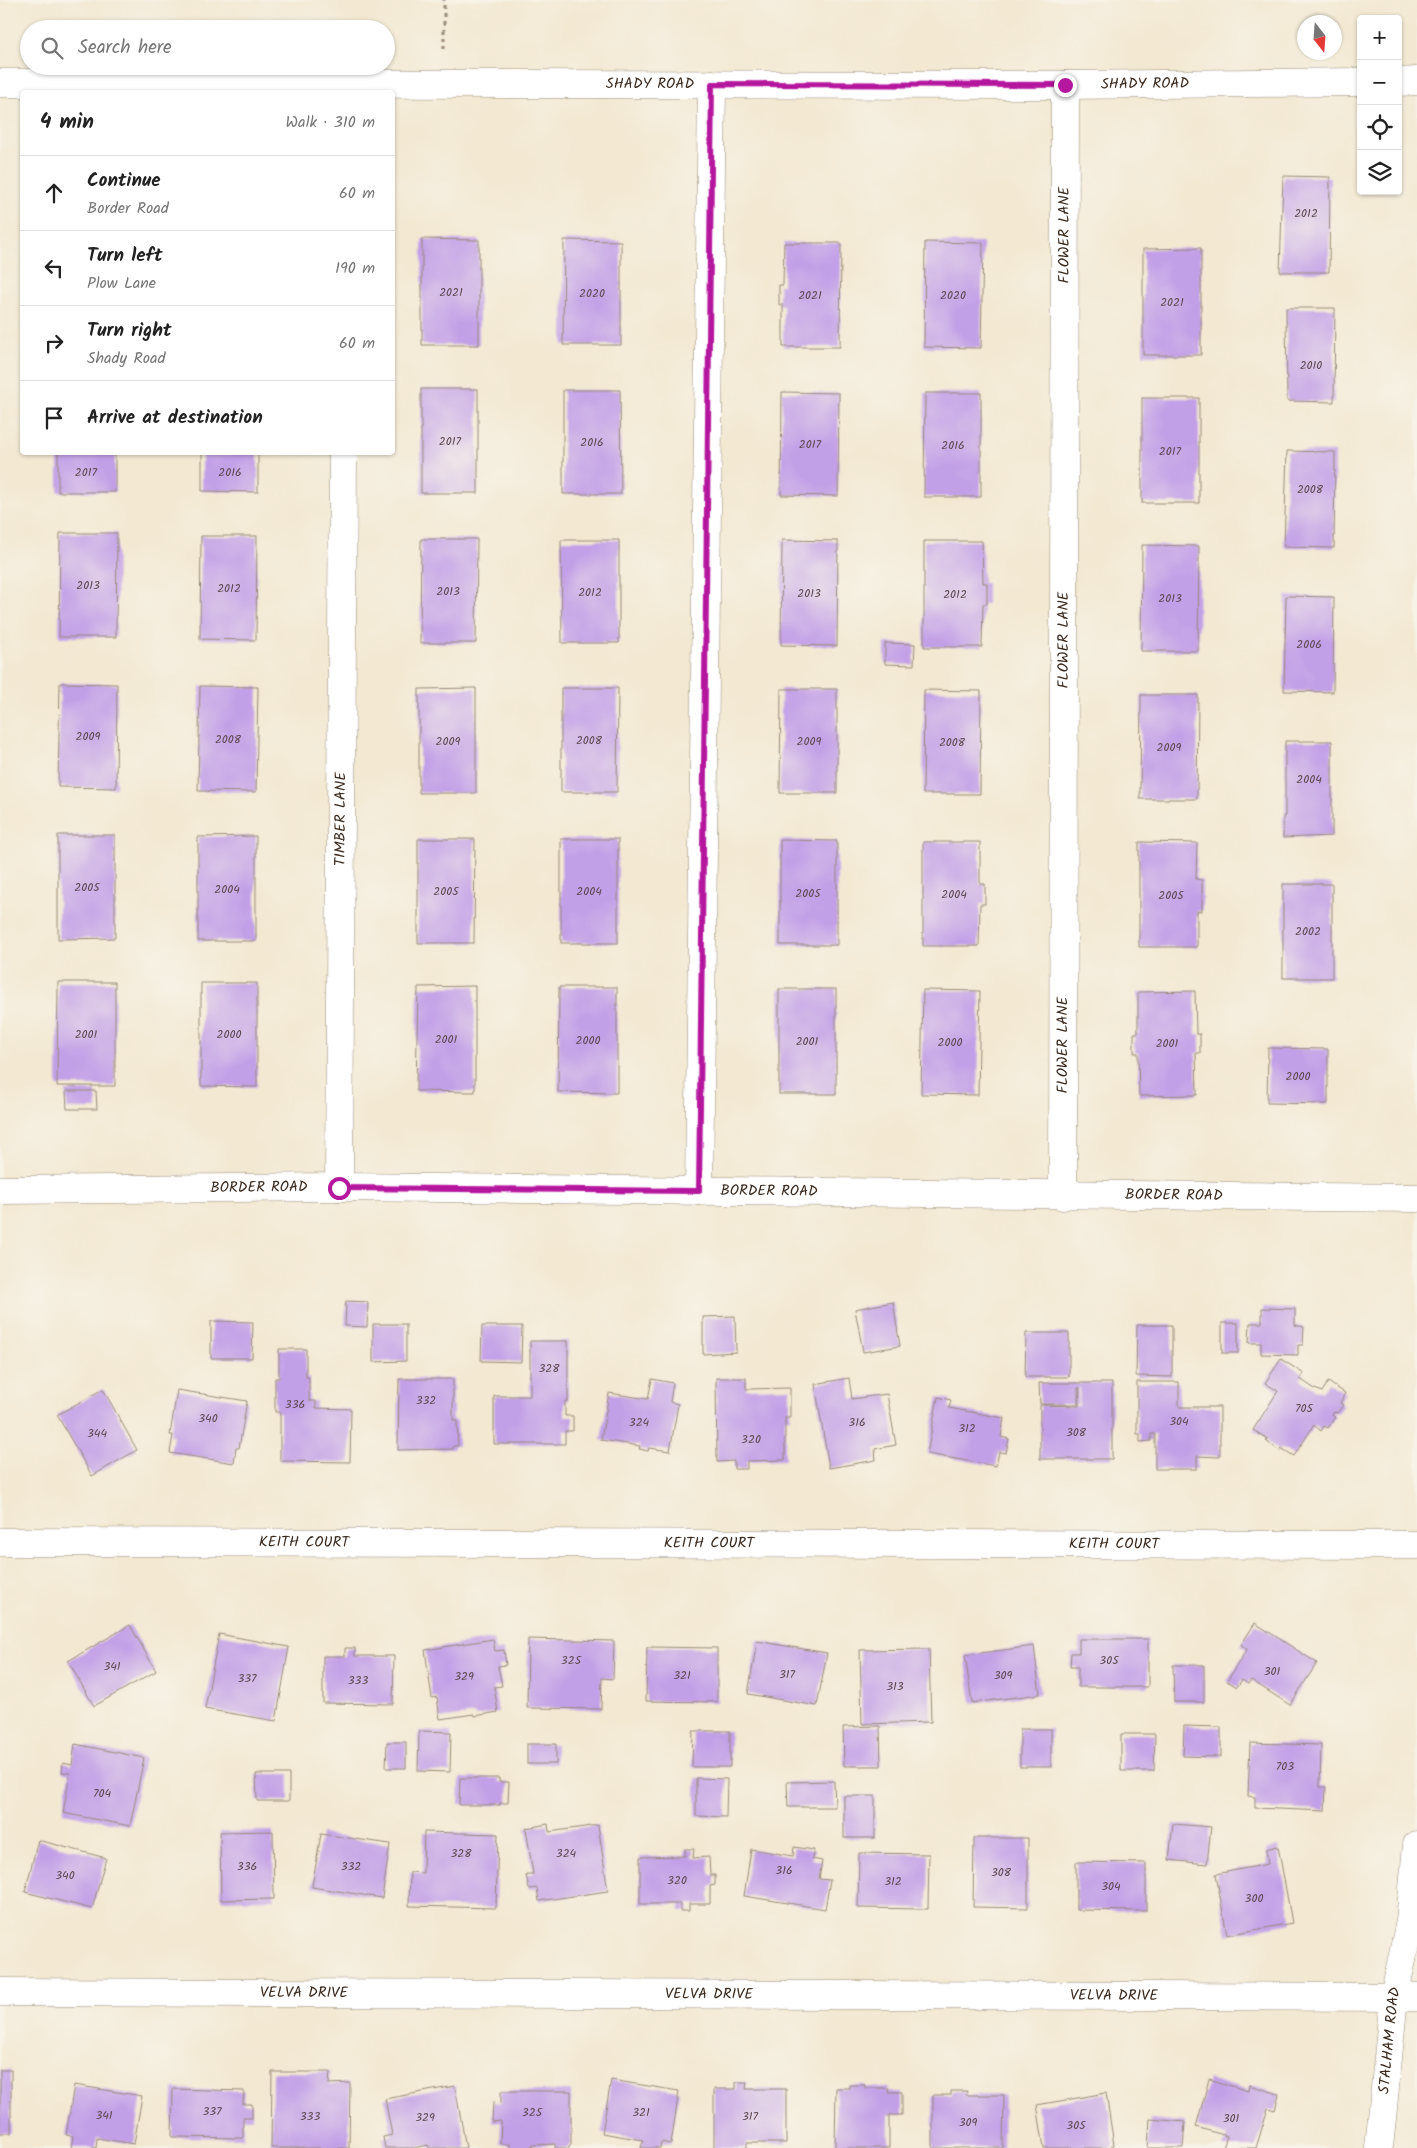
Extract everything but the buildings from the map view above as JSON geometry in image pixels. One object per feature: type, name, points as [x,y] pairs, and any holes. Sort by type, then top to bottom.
[{"type":"street","points":[[1402,82],[1417,81]]},
{"type":"street","name":"SHADY ROAD","points":[[0,83],[345,89],[444,84],[1065,85],[1357,82]]},
{"type":"street","points":[[699,1191],[712,84]]},
{"type":"street","name":"FLOWER LANE","points":[[1063,1196],[1065,85]]},
{"type":"street","name":"TIMBER LANE","points":[[339,1188],[343,455]]},
{"type":"street","name":"BORDER ROAD","points":[[0,1190],[339,1188],[1417,1198]]},
{"type":"street","name":"KEITH COURT","points":[[0,1542],[1417,1545]]},
{"type":"street","name":"STALHAM ROAD","points":[[1379,2148],[1406,1997],[1417,1845]]},
{"type":"street","name":"VELVA DRIVE","points":[[0,1992],[1406,1997]]},
{"type":"path","points":[[444,0],[444,84]]},
{"type":"route","points":[[339,1188],[699,1191],[712,84],[1065,85]]}]
